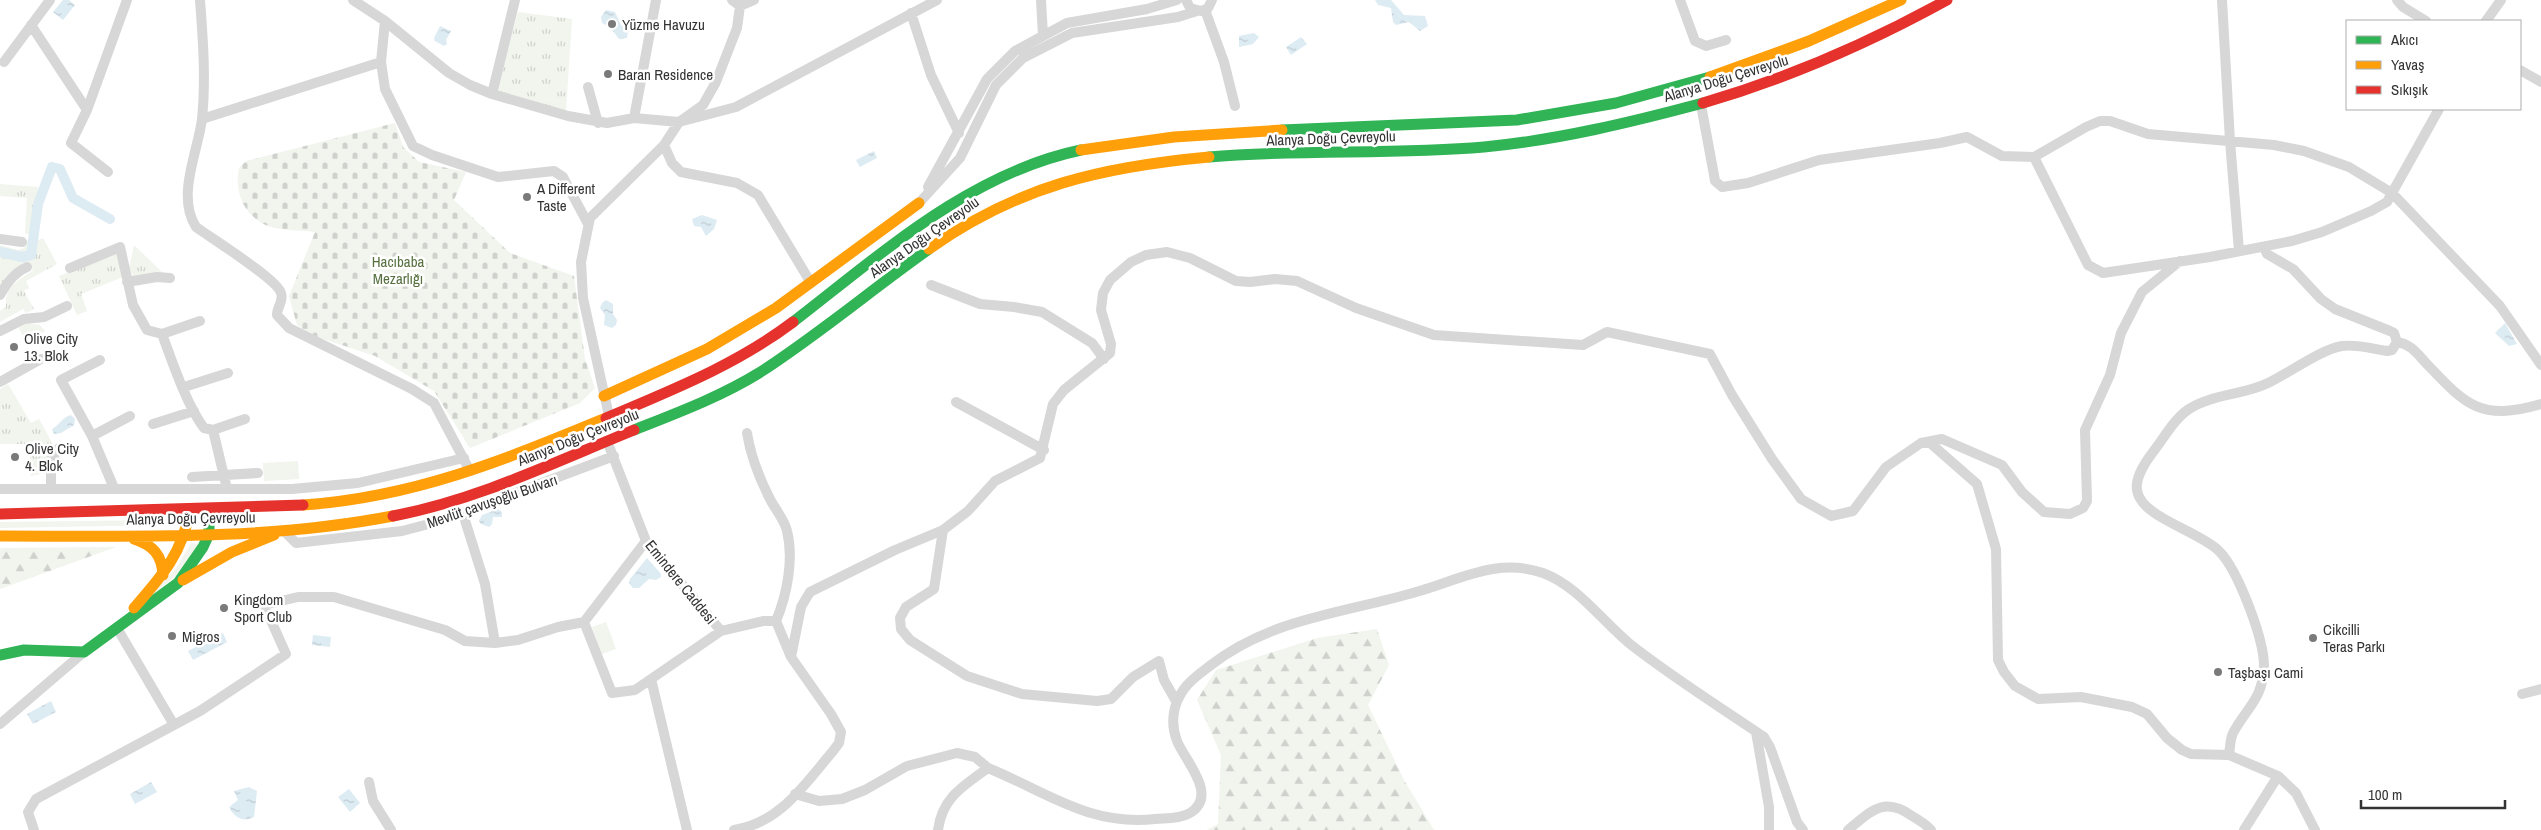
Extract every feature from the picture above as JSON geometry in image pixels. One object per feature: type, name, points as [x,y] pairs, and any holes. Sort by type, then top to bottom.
[{"type":"main road","name":"Alanya Doğu Çevreyolu","points":[[0,514],[287,508],[360,499],[414,488],[470,470],[704,377],[744,356],[939,214],[975,191],[1011,174],[1061,155],[1105,145],[1206,134],[1460,124],[1516,120],[1570,111],[1692,83],[1758,62],[1819,39],[1901,0]]},
{"type":"main road","name":"Alanya Doğu Çevreyolu","points":[[0,536],[208,534],[284,531],[357,522],[442,504],[495,487],[715,397],[754,376],[793,351],[954,231],[988,210],[1025,193],[1069,179],[1111,170],[1190,160],[1461,149],[1523,143],[1701,104],[1754,88],[1826,61],[1912,20],[1947,0]]},
{"type":"main road","points":[[604,396],[707,349],[776,308],[919,203]]},
{"type":"main road","points":[[117,628],[174,560],[187,534],[190,510]]},
{"type":"main road","points":[[178,583],[204,547],[208,534],[209,510]]},
{"type":"main road","points":[[0,655],[24,650],[84,652],[178,583],[232,552],[284,531]]},
{"type":"main road","points":[[113,535],[148,543],[163,562],[163,575]]},
{"type":"street","points":[[4,62],[50,0]]},
{"type":"street","points":[[108,172],[71,143],[86,110],[126,0]]},
{"type":"street","points":[[200,0],[203,41],[202,118],[188,193],[190,214],[196,227],[272,281],[282,294],[277,315],[289,328],[412,388],[434,403],[470,470]]},
{"type":"street","points":[[353,0],[385,21],[449,73],[492,94],[598,123],[634,118],[679,122],[736,106],[936,0]]},
{"type":"street","points":[[492,94],[515,0]]},
{"type":"street","points":[[634,118],[656,0]]},
{"type":"street","points":[[609,416],[583,298],[581,262],[588,224],[592,214],[664,145],[679,122],[703,105],[716,82],[737,28],[736,3],[754,0]]},
{"type":"street","points":[[1041,0],[1043,36]]},
{"type":"street","points":[[919,203],[987,79],[1015,51],[1067,23],[1147,9],[1177,0]]},
{"type":"street","points":[[1186,0],[1190,8],[1201,10]]},
{"type":"street","points":[[919,203],[960,158],[996,85],[1023,58],[1072,33],[1178,17],[1201,10],[1212,0]]},
{"type":"street","points":[[1680,0],[1695,41],[1706,46],[1726,40]]},
{"type":"street","points":[[2222,0],[2230,141],[2240,251]]},
{"type":"street","points":[[2397,0],[2403,7],[2424,20]]},
{"type":"street","points":[[2487,20],[2501,0]]},
{"type":"street","points":[[1201,10],[1224,62],[1235,106]]},
{"type":"street","points":[[911,13],[930,75],[959,133]]},
{"type":"street","points":[[385,21],[381,62],[385,89],[413,146],[498,177],[554,171],[563,176],[588,224]]},
{"type":"street","points":[[32,25],[86,110]]},
{"type":"street","points":[[202,118],[381,62]]},
{"type":"street","points":[[2521,71],[2541,82]]},
{"type":"street","points":[[588,87],[598,123]]},
{"type":"street","points":[[1701,104],[1715,181],[1722,187],[1748,183],[1819,160],[1940,143],[1967,137],[2002,156],[2034,157],[2100,121],[2110,121],[2148,134],[2274,145],[2329,159],[2372,179],[2392,193],[2500,306],[2541,365]]},
{"type":"street","points":[[2034,157],[2088,265],[2103,273],[2264,247],[2322,232],[2348,222],[2387,202],[2439,110]]},
{"type":"street","points":[[664,145],[672,163],[681,172],[737,183],[758,195],[811,282]]},
{"type":"street","points":[[0,239],[22,242]]},
{"type":"street","points":[[70,268],[120,247],[133,305],[145,327],[151,333],[162,334],[200,321]]},
{"type":"street","points":[[2264,247],[2267,254],[2293,268],[2321,299],[2335,309],[2394,334],[2397,342],[2412,349],[2458,397],[2476,408],[2497,412],[2541,404]]},
{"type":"street","points":[[790,657],[801,607],[810,592],[895,550],[943,530],[968,511],[994,481],[1040,458],[1044,450],[1053,404],[1064,390],[1110,353],[1111,344],[1101,310],[1103,293],[1110,280],[1131,262],[1146,255],[1167,252],[1190,258],[1236,281],[1250,282],[1275,279],[1297,282],[1356,308],[1434,335],[1583,345],[1607,332],[1710,354],[1732,395],[1772,459],[1801,499],[1832,516],[1853,512],[1886,467],[1921,444],[1942,439],[2002,465],[2022,492],[2044,512],[2070,514],[2083,508],[2087,501],[2085,430],[2110,374],[2121,333],[2142,292],[2180,261]]},
{"type":"street","points":[[0,295],[11,280],[27,267]]},
{"type":"street","points":[[127,282],[157,276],[170,278]]},
{"type":"street","points":[[931,285],[980,304],[1042,312],[1092,343],[1104,359]]},
{"type":"street","points":[[0,331],[21,320],[44,317],[67,306]]},
{"type":"street","points":[[162,334],[178,376],[204,428],[213,430],[245,419]]},
{"type":"street","points":[[2229,755],[2233,734],[2251,710],[2262,682],[2264,665],[2261,646],[2238,579],[2230,564],[2207,540],[2143,505],[2139,499],[2136,483],[2149,457],[2179,417],[2193,407],[2265,384],[2329,350],[2351,346],[2387,351],[2392,350],[2397,342]]},
{"type":"street","points":[[0,382],[41,359]]},
{"type":"street","points":[[100,360],[61,380],[92,436],[114,488]]},
{"type":"street","points":[[184,387],[228,373]]},
{"type":"street","points":[[956,402],[1044,450]]},
{"type":"street","points":[[153,424],[194,411]]},
{"type":"street","points":[[92,436],[130,416]]},
{"type":"street","points":[[213,430],[227,490]]},
{"type":"street","points":[[734,830],[758,824],[782,810],[833,751],[839,743],[841,732],[831,714],[790,657],[776,621],[784,601],[789,560],[787,530],[760,480],[750,456],[747,433]]},
{"type":"street","name":"Emindere Caddesi","points":[[607,441],[646,541],[721,630],[763,621],[776,621]]},
{"type":"street","points":[[1929,442],[1977,484],[1996,550],[1998,660],[2004,672],[2015,686],[2038,699],[2081,697],[2132,707],[2147,714],[2167,738],[2182,750],[2191,754],[2229,755],[2278,776],[2296,793],[2314,830]]},
{"type":"street","points":[[51,488],[51,460],[59,448]]},
{"type":"street","name":"Mevlüt çavuşoğlu Bulvarı","points":[[284,531],[296,543],[402,531],[463,514],[614,456]]},
{"type":"street","points":[[0,489],[292,489],[358,483],[464,458]]},
{"type":"street","points":[[192,477],[258,473]]},
{"type":"street","points":[[463,514],[485,584],[495,643]]},
{"type":"street","points":[[943,530],[934,589],[906,607],[900,618],[901,629],[910,640],[967,676],[1022,694],[1096,700],[1111,699],[1133,677],[1159,661],[1164,680],[1176,701]]},
{"type":"street","points":[[34,830],[28,812],[36,799],[200,711],[286,654],[264,605],[298,597],[334,597],[445,630],[465,641],[495,643],[518,640],[558,627],[584,622],[646,541]]},
{"type":"street","points":[[795,794],[818,801],[842,799],[860,793],[907,766],[957,753],[976,757],[988,768],[1027,784],[1066,805],[1108,819],[1132,822],[1187,815],[1199,803],[1202,788],[1177,742],[1173,715],[1176,701],[1187,686],[1208,667],[1243,643],[1286,624],[1416,592],[1492,567],[1510,566],[1528,568],[1560,582],[1630,644],[1764,737],[1770,747],[1797,822],[1803,830]]},
{"type":"street","points":[[584,622],[612,693],[635,690],[721,630]]},
{"type":"street","points":[[117,628],[174,725]]},
{"type":"street","points":[[0,724],[84,652]]},
{"type":"street","points":[[651,679],[687,830]]},
{"type":"street","points":[[2522,694],[2541,689]]},
{"type":"street","points":[[1756,732],[1770,808],[1769,830]]},
{"type":"street","points":[[938,830],[942,808],[950,798],[988,768]]},
{"type":"street","points":[[2244,830],[2278,776]]},
{"type":"street","points":[[369,782],[373,801],[392,830]]},
{"type":"street","points":[[1848,830],[1869,812],[1886,806],[1902,808],[1931,830]]},
{"type":"green space","points":[[518,12],[572,19],[566,111],[496,91]]},
{"type":"green space","name":"Hacıbaba Mezarlığı","points":[[395,123],[403,147],[419,162],[466,172],[454,200],[510,253],[574,276],[585,359],[595,388],[580,403],[470,448],[434,391],[375,356],[311,335],[297,325],[289,296],[315,232],[273,228],[260,222],[247,210],[243,203],[238,186],[239,168],[246,161]]},
{"type":"green space","points":[[0,184],[38,187],[34,233],[25,233],[27,198],[0,196]]},
{"type":"green space","points":[[25,233],[34,233],[29,255],[0,249],[0,245],[18,250],[24,248],[30,235]]},
{"type":"green space","points":[[43,238],[57,264],[26,281],[29,288],[24,291],[34,309],[26,313],[23,309],[0,322],[0,311],[6,307],[7,294],[10,289],[17,281],[33,270],[29,263],[23,263],[0,286],[0,254],[18,259],[32,257],[38,240]]},
{"type":"green space","points":[[134,245],[165,275],[134,278],[129,269]]},
{"type":"green space","points":[[117,252],[123,277],[81,294],[87,311],[77,315],[59,276]]},
{"type":"green space","points":[[26,323],[40,325],[45,331],[26,342],[19,328]]},
{"type":"green space","points":[[8,384],[31,423],[39,419],[50,440],[52,450],[46,473],[31,476],[29,444],[0,444],[0,389]]},
{"type":"green space","points":[[298,461],[299,479],[264,481],[263,463]]},
{"type":"green space","points":[[166,520],[166,525],[0,528],[0,522]]},
{"type":"green space","points":[[191,543],[199,544],[182,570],[141,606],[177,567]]},
{"type":"green space","points":[[116,547],[0,589],[0,548]]},
{"type":"green space","points":[[606,622],[616,649],[602,654],[592,627]]},
{"type":"green space","points":[[1377,629],[1389,665],[1368,705],[1404,780],[1434,830],[1207,830],[1218,824],[1221,755],[1197,700],[1216,670],[1317,638]]},
{"type":"water","points":[[63,0],[69,0],[75,5],[63,20],[53,12]]},
{"type":"water","points":[[1375,0],[1391,0],[1404,15],[1425,16],[1428,26],[1420,31],[1409,22],[1396,25],[1393,22],[1391,8],[1378,5]]},
{"type":"water","name":"Yüzme Havuzu","points":[[606,10],[615,12],[621,25],[628,31],[627,38],[619,39],[610,27],[602,23],[601,17]]},
{"type":"water","points":[[440,26],[451,31],[446,40],[447,44],[444,46],[435,41],[434,38]]},
{"type":"water","points":[[1254,33],[1259,37],[1253,44],[1239,47],[1239,36]]},
{"type":"water","points":[[1301,37],[1307,44],[1291,55],[1286,47]]},
{"type":"water","points":[[874,151],[877,158],[860,167],[856,160]]},
{"type":"water","points":[[702,215],[717,220],[714,229],[706,236],[701,227],[694,226],[692,219]]},
{"type":"water","points":[[606,300],[613,304],[613,314],[617,320],[616,325],[612,328],[604,325],[605,315],[600,308]]},
{"type":"water","points":[[2505,323],[2517,344],[2509,346],[2495,333]]},
{"type":"water","points":[[71,415],[75,419],[74,425],[61,433],[54,434],[52,429],[65,417]]},
{"type":"water","points":[[498,509],[502,512],[502,517],[493,517],[492,524],[489,527],[481,524],[479,521],[482,515]]},
{"type":"water","points":[[647,558],[661,574],[661,577],[656,580],[649,579],[639,588],[633,588],[629,583],[630,579]]},
{"type":"water","points":[[223,633],[227,642],[193,660],[188,651]]},
{"type":"water","points":[[313,635],[331,637],[330,647],[312,645]]},
{"type":"water","points":[[51,701],[56,712],[33,724],[27,714]]},
{"type":"water","points":[[151,782],[157,792],[135,804],[130,794]]},
{"type":"water","points":[[249,787],[257,791],[254,817],[250,819],[239,818],[233,814],[229,807],[238,800],[234,791]]},
{"type":"water","points":[[349,789],[360,803],[350,812],[338,797]]},
{"type":"waterway","points":[[0,252],[22,257],[31,255],[38,204],[52,167],[60,169],[73,198],[110,219]]},
{"type":"traffic: fast","points":[[1282,130],[1517,120],[1616,103],[1710,77]]},
{"type":"traffic: fast","points":[[1209,157],[1278,153],[1415,151],[1512,144],[1595,130],[1703,103]]},
{"type":"traffic: fast","points":[[793,322],[893,244],[964,197],[1001,177],[1040,161],[1081,150]]},
{"type":"traffic: fast","points":[[634,430],[714,397],[759,373],[929,249]]},
{"type":"traffic: fast","points":[[0,655],[24,650],[84,652],[178,583],[203,547],[209,534],[209,510]]},
{"type":"traffic: slow","points":[[1710,77],[1809,41],[1901,0]]},
{"type":"traffic: slow","points":[[1081,150],[1174,137],[1282,130]]},
{"type":"traffic: slow","points":[[929,249],[962,227],[995,209],[1062,183],[1132,167],[1209,157]]},
{"type":"traffic: slow","points":[[604,396],[707,349],[776,308],[919,203]]},
{"type":"traffic: slow","points":[[303,505],[344,501],[421,485],[495,462],[606,418]]},
{"type":"traffic: slow","points":[[134,608],[170,564],[182,539],[190,510]]},
{"type":"traffic: slow","points":[[0,536],[148,536],[246,533],[295,530],[393,516]]},
{"type":"traffic: slow","points":[[183,580],[232,552],[274,535]]},
{"type":"traffic: slow","points":[[134,539],[146,544],[155,552],[161,562],[163,575]]},
{"type":"traffic: jam","points":[[1703,103],[1797,71],[1828,58],[1888,31],[1947,0]]},
{"type":"traffic: jam","points":[[606,418],[703,376],[749,351],[793,322]]},
{"type":"traffic: jam","points":[[393,516],[424,509],[485,490],[634,430]]},
{"type":"traffic: jam","points":[[0,514],[303,505]]},
{"type":"place","name":"Yüzme Havuzu","points":[[612,24]]},
{"type":"place","name":"Baran Residence","points":[[608,74]]},
{"type":"place","name":"A Different Taste","points":[[527,197]]},
{"type":"place","name":"Olive City 13. Blok","points":[[14,347]]},
{"type":"place","name":"Olive City 4. Blok","points":[[15,457]]},
{"type":"place","name":"Kingdom Sport Club","points":[[224,608]]},
{"type":"place","name":"Migros","points":[[172,636]]},
{"type":"place","name":"Cikcilli Teras Parkı","points":[[2313,638]]},
{"type":"place","name":"Taşbaşı Cami","points":[[2218,672]]}]
